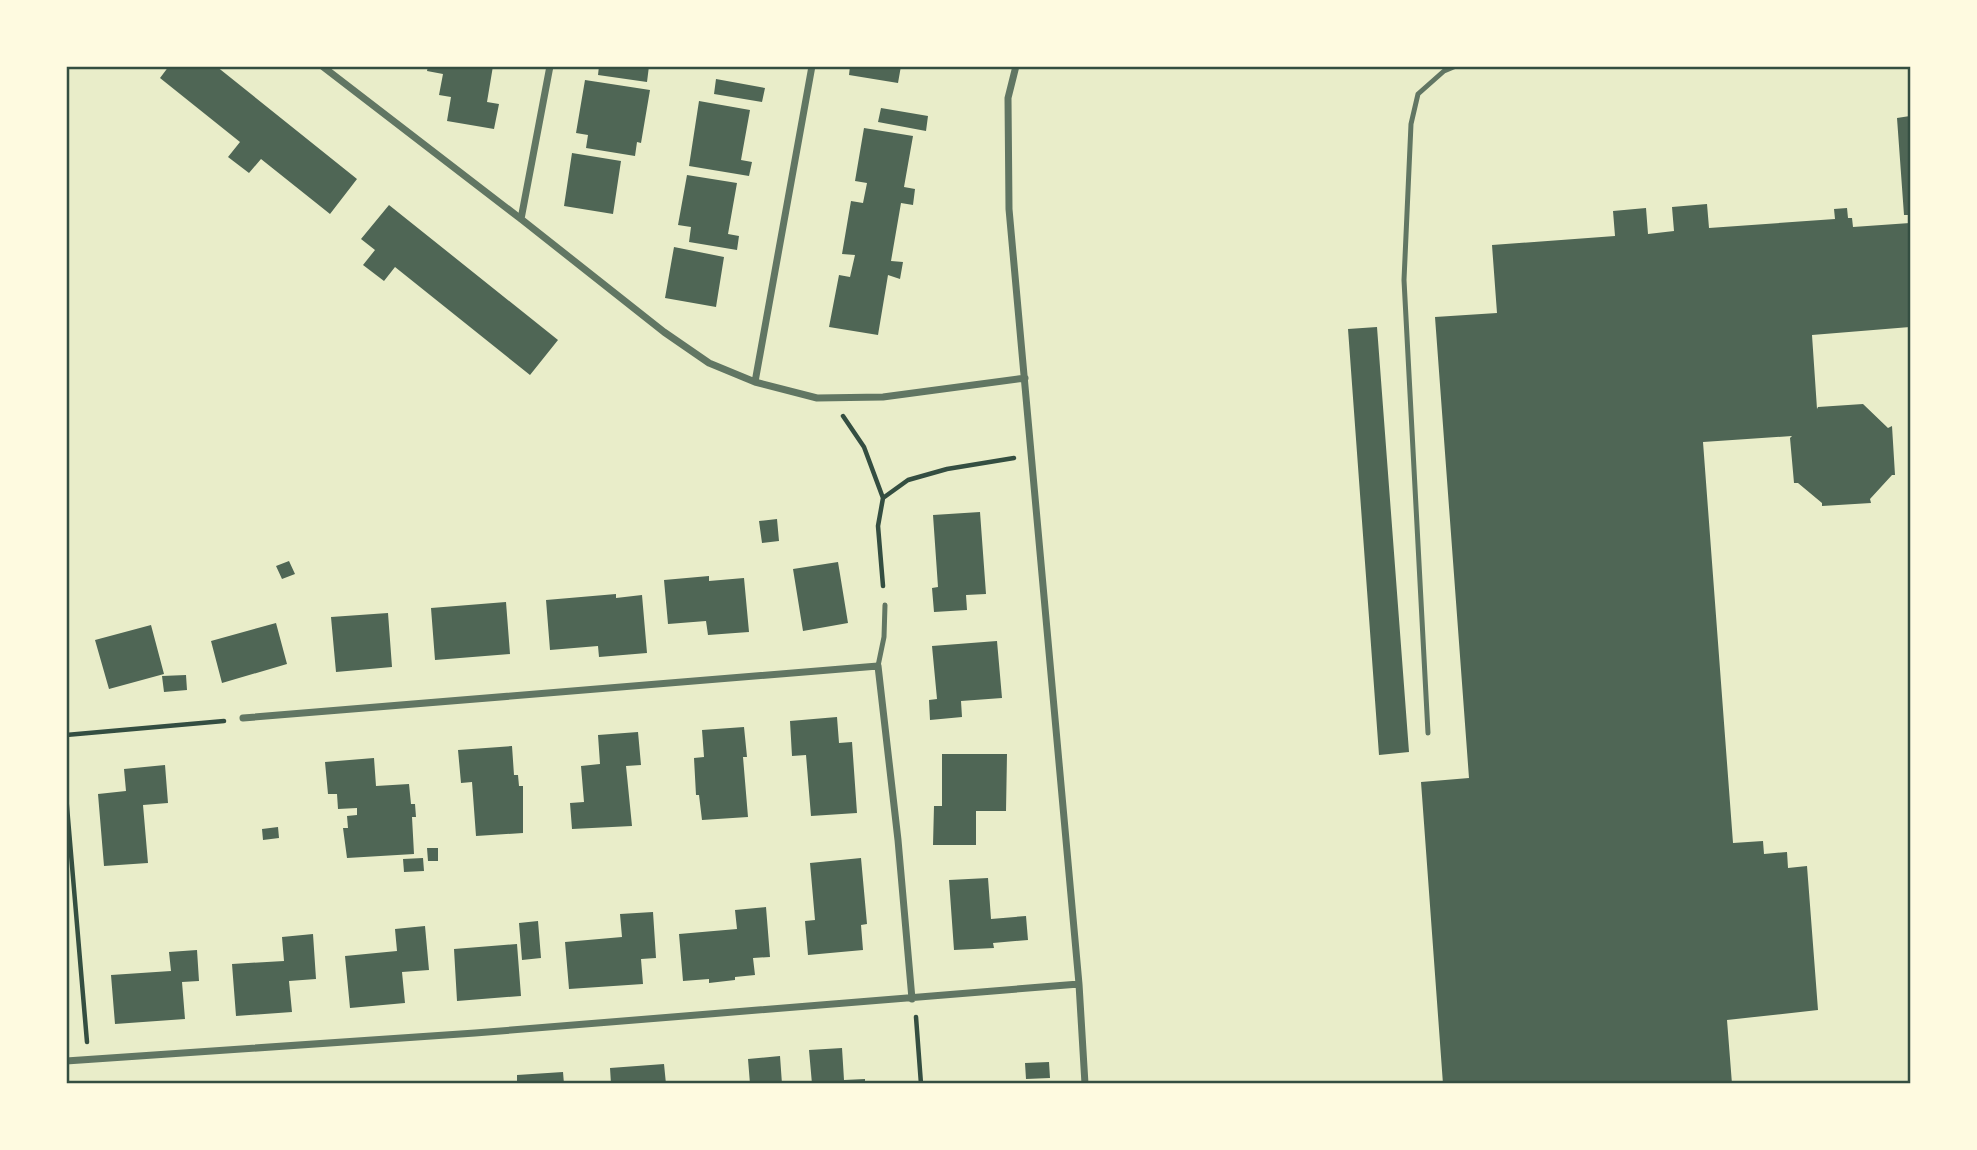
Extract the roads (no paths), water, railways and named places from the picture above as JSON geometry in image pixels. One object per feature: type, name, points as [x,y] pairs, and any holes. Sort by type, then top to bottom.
[{"type":"street","points":[[322,66],[664,332],[709,363],[755,382],[817,398],[883,397],[1026,378]]},
{"type":"street","points":[[521,219],[550,66]]},
{"type":"street","points":[[755,382],[812,66]]},
{"type":"street","points":[[1016,66],[1008,98],[1009,209],[1079,984],[1085,1083]]},
{"type":"street","points":[[243,719],[878,666],[898,840],[912,999]]},
{"type":"street","points":[[66,1061],[461,1034],[1079,984]]},
{"type":"lane","points":[[1428,733],[1404,280],[1411,124],[1418,93],[1444,71],[1456,66]]},
{"type":"lane","points":[[878,666],[884,636],[885,605]]}]
